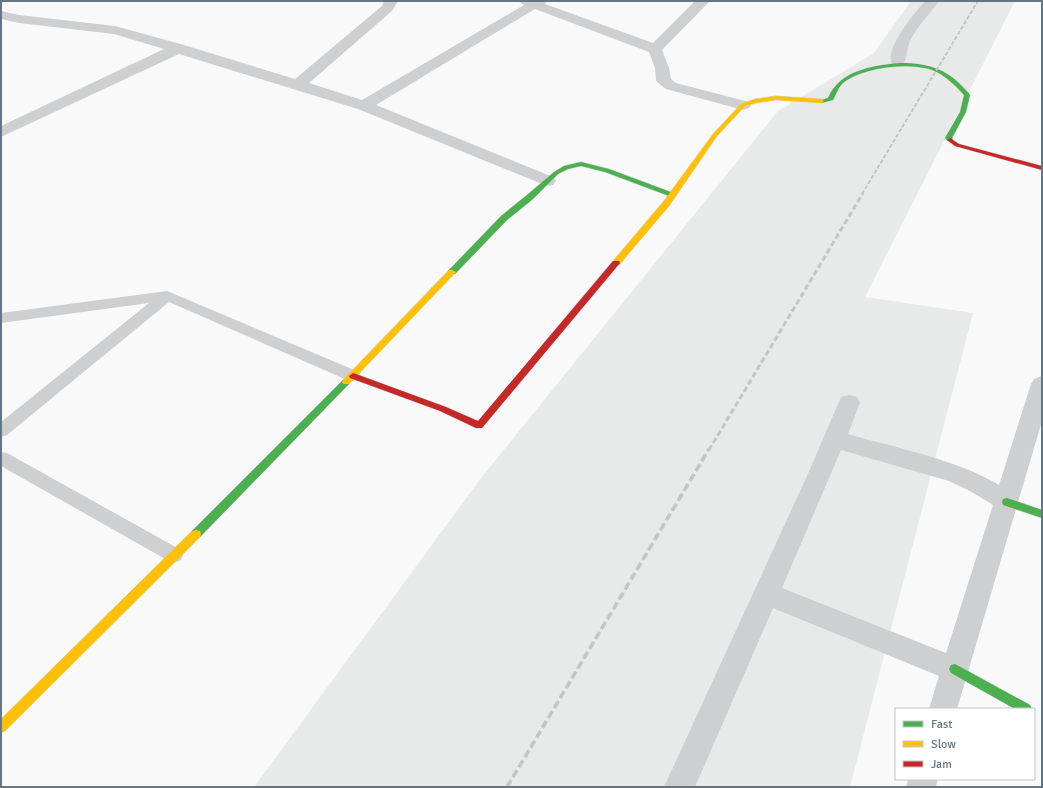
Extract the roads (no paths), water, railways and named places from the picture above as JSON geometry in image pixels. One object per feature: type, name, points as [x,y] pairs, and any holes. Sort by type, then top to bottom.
[{"type":"street","points":[[298,84],[387,8],[391,1]]},
{"type":"street","points":[[655,49],[702,1]]},
{"type":"street","points":[[898,63],[897,57],[899,50],[917,18],[932,1]]},
{"type":"street","points":[[364,106],[533,2],[655,49],[666,84],[743,104],[776,98],[825,101],[831,99],[835,88],[843,81],[866,72],[898,63],[914,63],[936,70],[949,76],[960,85],[967,96],[963,112],[948,138],[951,142],[957,145],[1042,168]]},
{"type":"street","points":[[1,15],[19,19],[115,30],[298,84],[364,106],[547,181]]},
{"type":"street","points":[[1,132],[179,48]]},
{"type":"street","points":[[354,376],[443,409],[479,426],[661,210],[715,135],[743,104]]},
{"type":"street","points":[[1,727],[354,376],[488,234],[512,211],[532,197],[547,181],[564,168],[572,164],[580,164],[598,167],[672,194]]},
{"type":"street","points":[[943,708],[1042,384]]},
{"type":"street","points":[[679,787],[834,439],[849,402]]},
{"type":"street","points":[[834,439],[957,475],[978,484],[1007,502],[1042,514]]},
{"type":"street","points":[[766,593],[954,669],[1024,708]]},
{"type":"lane","points":[[1,431],[167,296]]},
{"type":"lane","points":[[1,318],[167,296],[354,376]]},
{"type":"lane","points":[[1,458],[174,555]]},
{"type":"railway","points":[[862,194],[978,1]]},
{"type":"railway","points":[[709,450],[863,193]]},
{"type":"railway","points":[[507,787],[709,449]]}]
